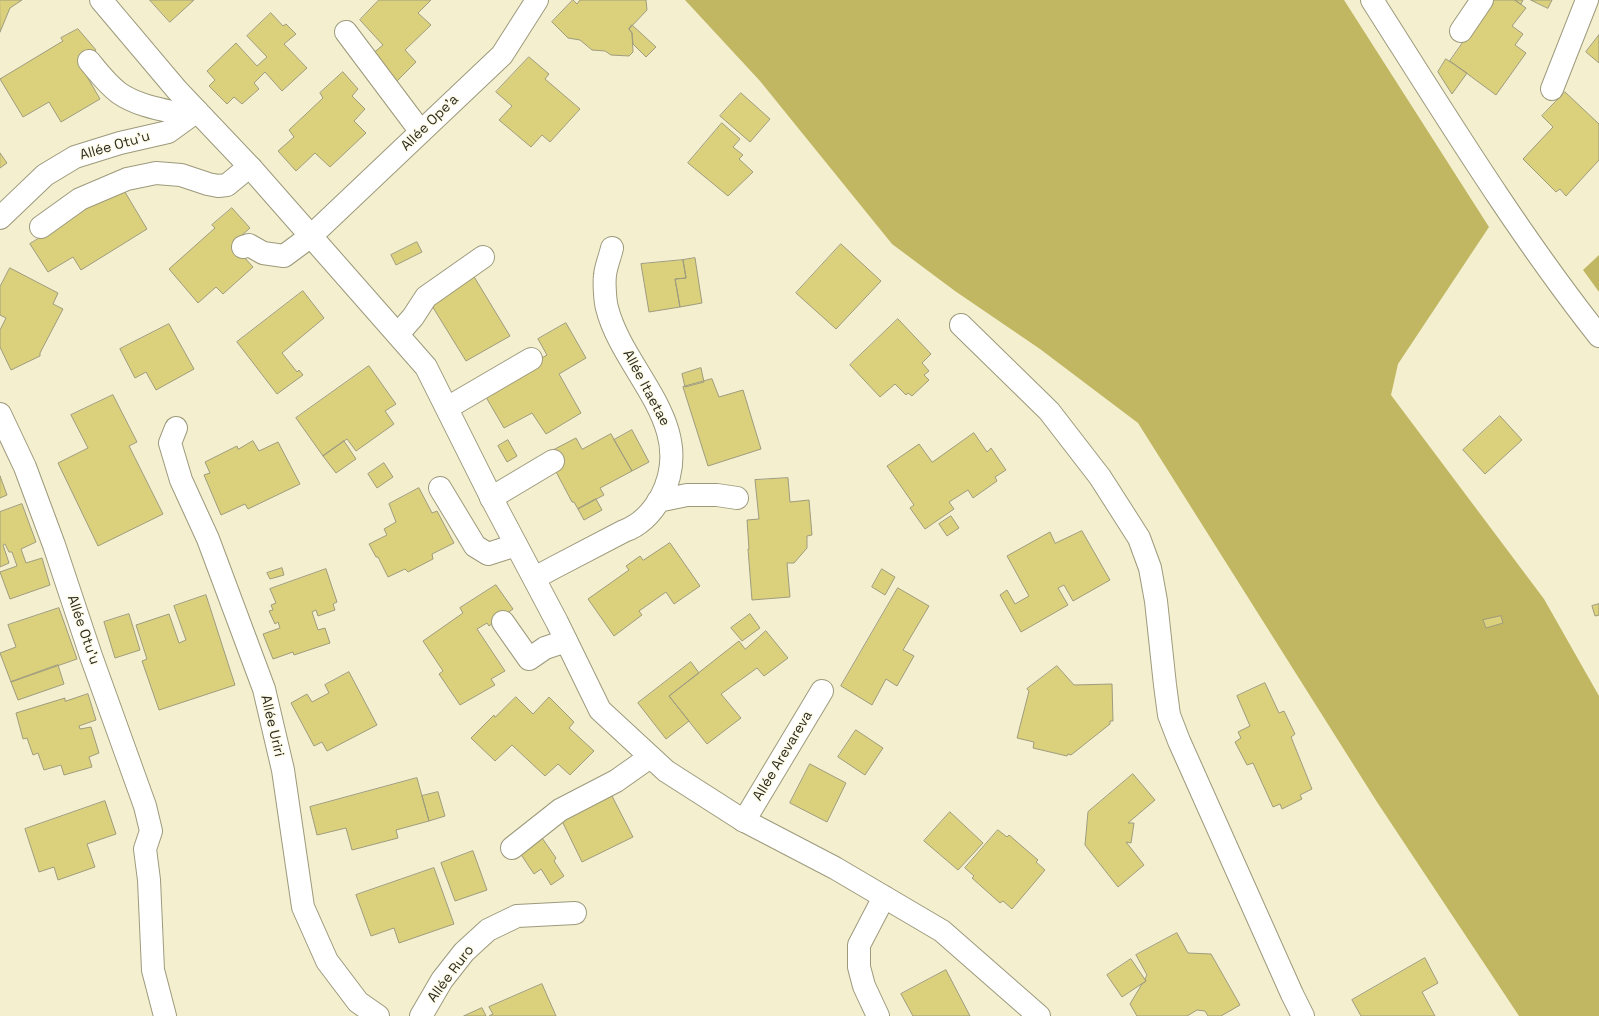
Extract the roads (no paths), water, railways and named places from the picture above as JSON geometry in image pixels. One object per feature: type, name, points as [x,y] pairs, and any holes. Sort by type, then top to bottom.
[{"type":"street","points":[[101,0],[193,113],[251,168],[426,367],[491,498],[536,581],[600,710],[666,771],[744,821],[835,868],[942,931],[1039,1016]]},
{"type":"street","name":"Allée Ope'a","points":[[243,247],[249,245],[263,253],[284,256],[311,236],[502,55],[537,0]]},
{"type":"street","points":[[1372,0],[1440,108],[1508,209],[1599,336]]},
{"type":"street","points":[[1461,31],[1482,0]]},
{"type":"street","points":[[1552,89],[1586,0]]},
{"type":"street","points":[[346,32],[421,132]]},
{"type":"street","points":[[89,61],[103,78],[119,93],[143,104],[193,113]]},
{"type":"street","name":"Allée Otu'u","points":[[0,218],[45,175],[75,157],[120,143],[168,132],[193,113]]},
{"type":"street","points":[[41,227],[80,199],[127,179],[156,173],[182,175],[218,186],[227,184],[244,171],[251,168]]},
{"type":"street","name":"Allée Itaetae","points":[[536,581],[542,574],[632,528],[645,519],[666,487],[670,470],[671,452],[669,432],[654,397],[615,331],[606,307],[605,275],[612,248]]},
{"type":"street","points":[[398,334],[413,317],[426,297],[483,258]]},
{"type":"street","points":[[961,325],[1049,411],[1100,477],[1139,538],[1150,568],[1156,601],[1169,715],[1296,1013]]},
{"type":"street","points":[[446,408],[531,359]]},
{"type":"street","name":"Allée Otu'u","points":[[0,414],[25,467],[52,538],[91,656],[145,806],[151,831],[145,849],[149,880],[153,970],[165,1016]]},
{"type":"street","name":"Allée Uriri","points":[[176,428],[170,443],[181,480],[208,538],[264,689],[283,770],[303,907],[327,961],[358,1002],[378,1016]]},
{"type":"street","points":[[491,498],[553,461]]},
{"type":"street","points":[[440,488],[475,546],[488,554],[516,545]]},
{"type":"street","points":[[658,501],[686,495],[717,495],[737,498]]},
{"type":"street","points":[[502,622],[529,659],[545,648],[566,641]]},
{"type":"street","name":"Allée Arevareva","points":[[744,821],[822,691]]},
{"type":"street","points":[[512,848],[560,810],[616,781],[650,757]]},
{"type":"street","points":[[878,1016],[864,986],[859,967],[858,945],[884,897]]},
{"type":"street","name":"Allée Ruro","points":[[421,1016],[442,980],[464,952],[488,930],[517,916],[575,913]]}]
